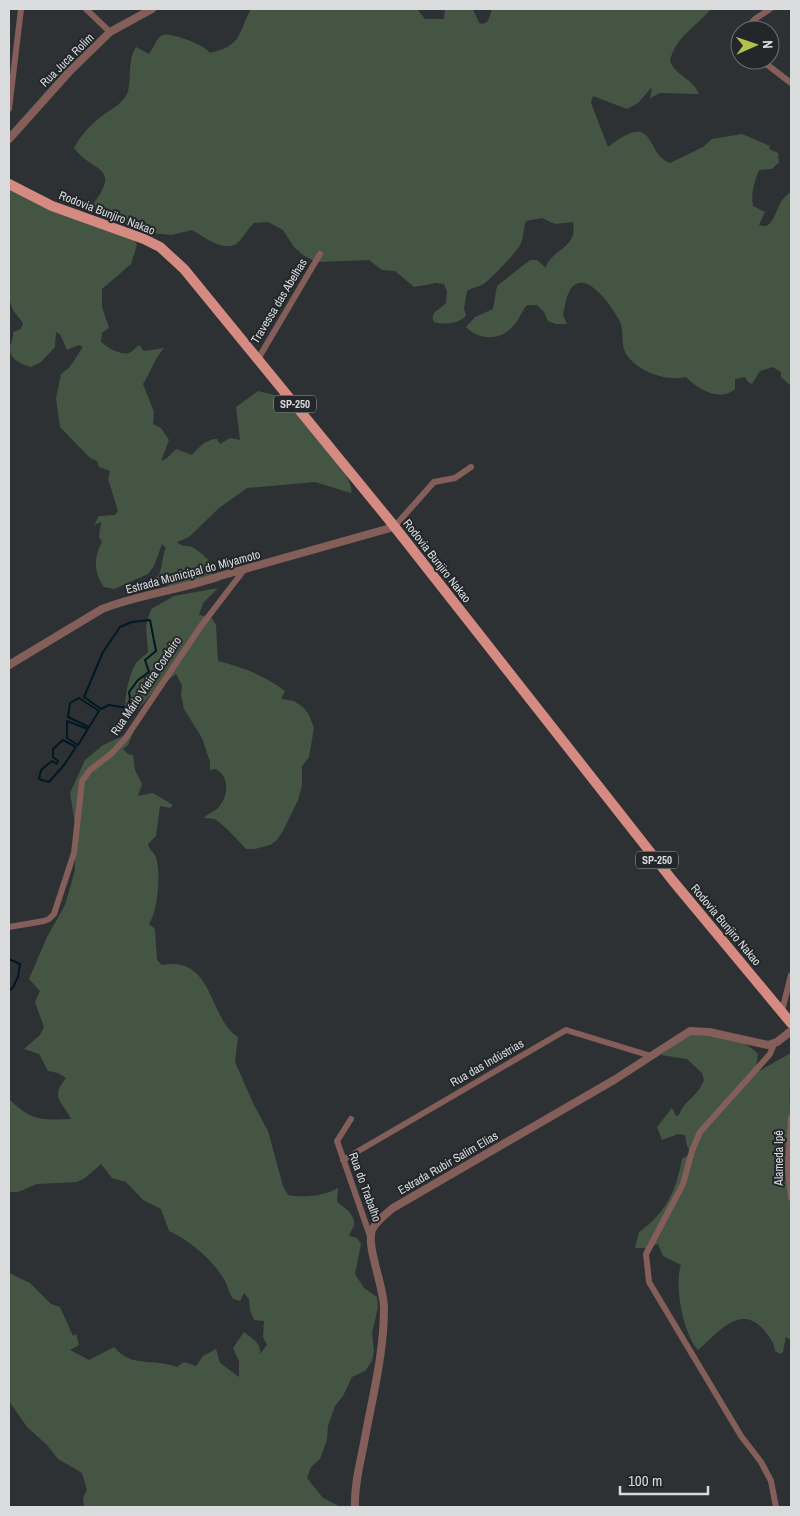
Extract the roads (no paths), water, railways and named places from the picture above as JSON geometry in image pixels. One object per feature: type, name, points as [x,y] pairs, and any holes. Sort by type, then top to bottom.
[{"type":"main road","name":"Rodovia Bunjiro Nakao","points":[[9,184],[52,206],[160,246],[199,286],[394,527],[673,880],[791,1023]]},
{"type":"street","points":[[9,109],[22,9]]},
{"type":"street","points":[[86,9],[110,32]]},
{"type":"street","name":"Rua Juca Rolim","points":[[9,139],[69,72],[110,32],[152,9]]},
{"type":"street","points":[[754,20],[770,9]]},
{"type":"street","points":[[774,70],[791,84]]},
{"type":"street","name":"Travessa das Abelhas","points":[[258,359],[320,254]]},
{"type":"street","points":[[394,527],[434,482],[455,478],[471,467]]},
{"type":"street","name":"Estrada Municipal do Miyamoto","points":[[9,665],[102,609],[394,527]]},
{"type":"street","name":"Rua Mário Vieira Cordeiro","points":[[9,927],[44,921],[54,914],[74,853],[82,781],[90,770],[111,754],[124,739],[200,626],[244,570]]},
{"type":"street","points":[[782,1011],[791,975]]},
{"type":"street","name":"Rua das Indústrias","points":[[343,1160],[566,1030],[651,1056]]},
{"type":"street","name":"Estrada Rubir Salim Elias","points":[[371,1236],[377,1223],[393,1208],[651,1056],[690,1031],[696,1030],[774,1044]]},
{"type":"street","points":[[776,1507],[771,1481],[761,1462],[741,1436],[649,1282],[646,1254],[683,1184],[692,1151],[700,1132],[770,1054],[774,1044],[791,1031]]},
{"type":"street","name":"Alameda Ipê","points":[[791,1118],[791,1198]]},
{"type":"street","name":"Rua do Trabalho","points":[[351,1119],[337,1141],[371,1236]]},
{"type":"street","points":[[355,1507],[358,1472],[378,1376],[383,1326],[383,1292],[371,1236]]},
{"type":"waterway","points":[[150,620],[156,651],[145,660],[149,672],[138,680],[129,692],[130,699],[127,708],[109,705],[101,709],[84,697],[103,652],[120,627],[132,622],[150,620]]},
{"type":"waterway","points":[[79,698],[99,711],[89,727],[68,717],[70,703],[79,698]]},
{"type":"waterway","points":[[67,721],[88,729],[78,745],[67,738],[67,721]]},
{"type":"waterway","points":[[63,740],[76,747],[49,782],[39,779],[41,770],[52,761],[57,764],[58,761],[53,757],[53,749],[63,740]]},
{"type":"waterway","points":[[9,959],[20,964],[18,977],[12,989],[9,990]]}]
